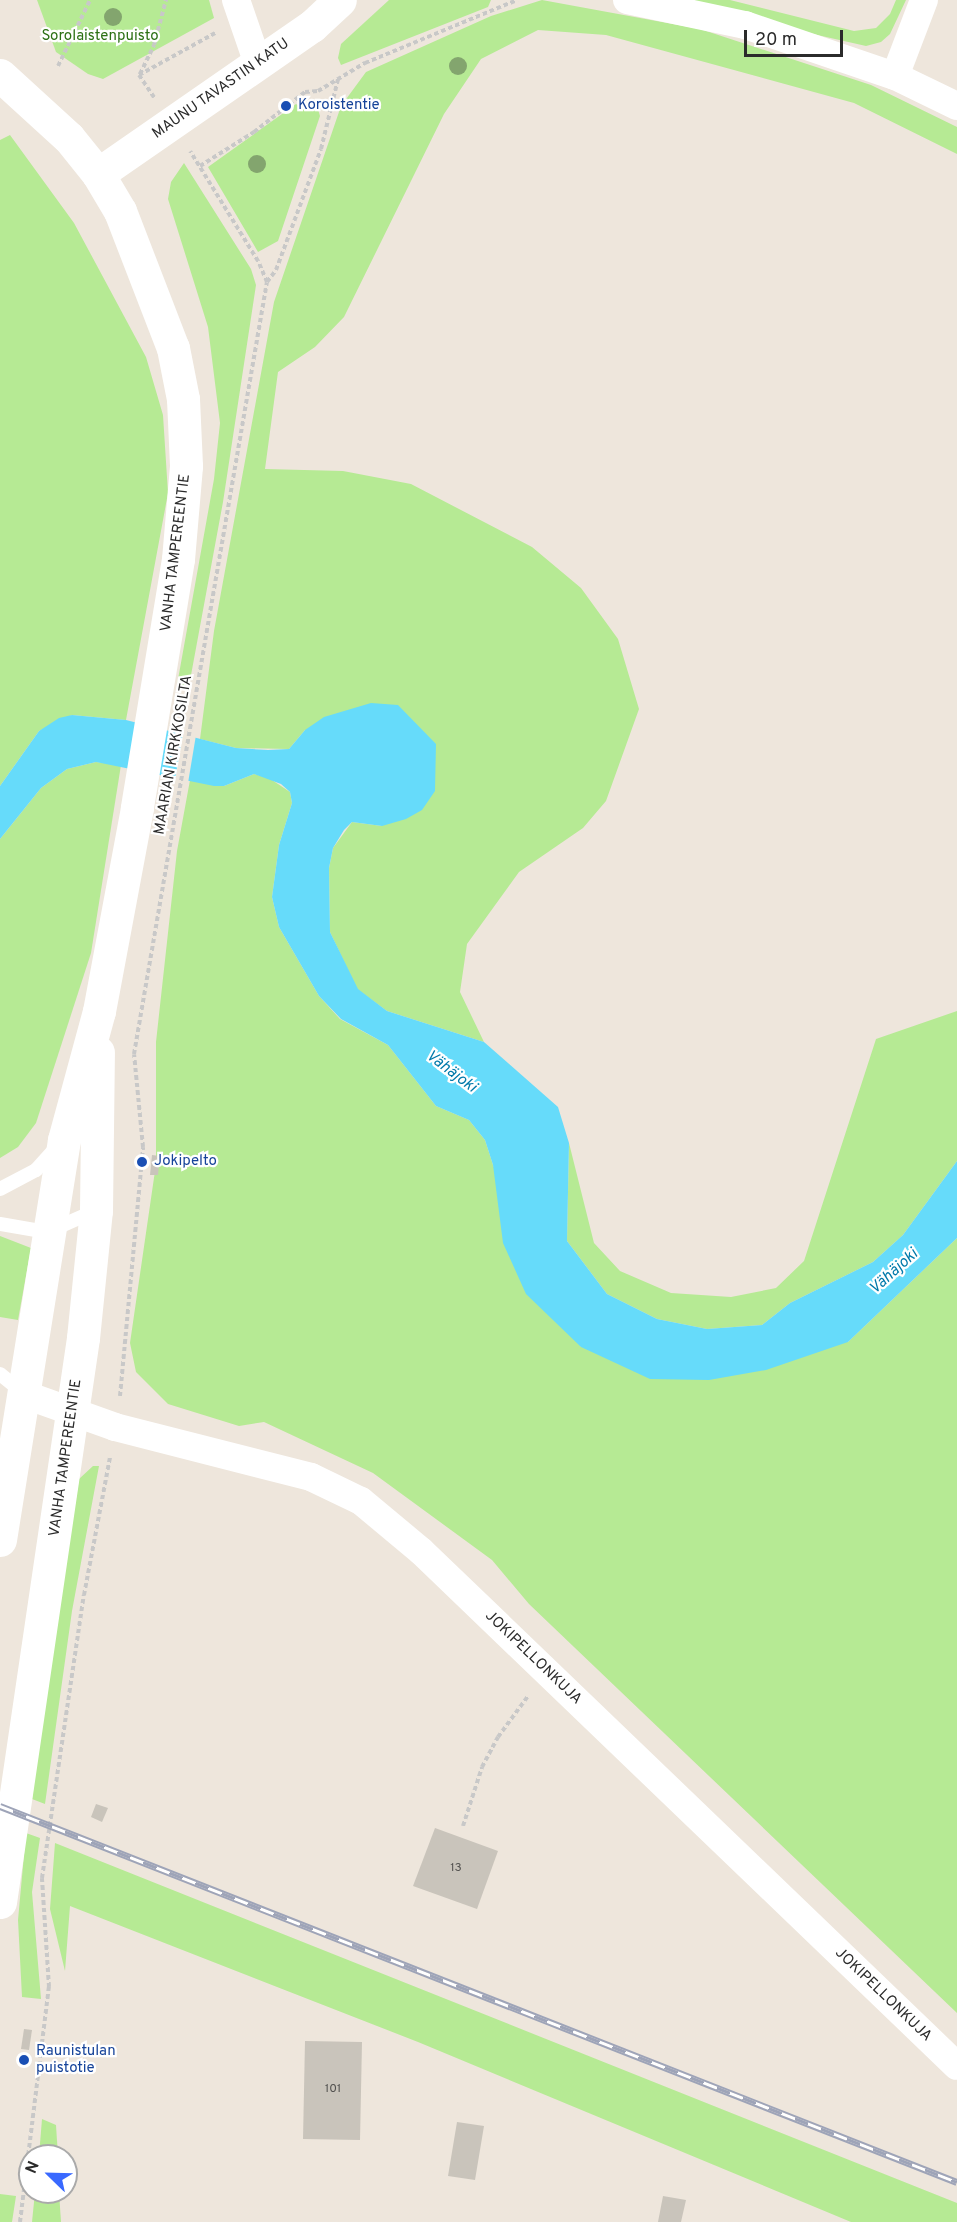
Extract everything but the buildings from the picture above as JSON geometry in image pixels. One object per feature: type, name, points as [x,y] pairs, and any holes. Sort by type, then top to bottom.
[{"type":"main road","name":"MAUNU TAVASTIN KATU","points":[[98,174],[312,26],[340,0]]},
{"type":"main road","name":"VANHA TAMPEREENTIE","points":[[0,75],[69,138],[98,174],[135,244],[173,348],[183,399],[185,500],[159,681],[99,1011],[64,1140],[47,1232],[12,1384],[0,1540]]},
{"type":"main road","name":"VANHA TAMPEREENTIE","points":[[0,1902],[73,1414],[96,1211],[99,1011]]},
{"type":"street","points":[[236,0],[258,64]]},
{"type":"street","points":[[627,0],[745,26],[895,76],[957,106]]},
{"type":"street","points":[[895,76],[924,0]]},
{"type":"street","name":"JOKIPELLONKUJA","points":[[12,1384],[73,1414],[337,1487],[361,1501],[421,1551],[957,2067]]},
{"type":"lane","points":[[0,1189],[36,1170],[64,1140]]},
{"type":"lane","points":[[0,1224],[47,1232],[96,1211]]},
{"type":"path","points":[[58,66],[90,0]]},
{"type":"path","points":[[166,0],[154,45],[139,75],[216,32]]},
{"type":"path","points":[[267,282],[258,261],[200,166],[254,132],[305,92],[318,91],[365,63],[517,0]]},
{"type":"path","name":"MAARIAN KIRKKOSILTA","points":[[120,1396],[142,1162],[143,1128],[134,1054],[267,282],[276,270],[321,149],[339,78]]},
{"type":"path","points":[[20,2222],[50,1987],[42,1878],[84,1595],[109,1461]]},
{"type":"path","points":[[463,1826],[483,1767],[498,1737],[548,1673]]},
{"type":"green space","name":"Sorolaistenpuisto","points":[[37,0],[209,0],[214,18],[103,79],[88,74],[56,52]]},
{"type":"green space","points":[[389,0],[491,0],[488,7],[341,65],[338,58],[341,44]]},
{"type":"green space","points":[[542,0],[700,29],[871,85],[957,127],[957,154],[854,103],[606,35],[538,30],[481,59],[444,114],[344,317],[315,347],[278,372],[265,469],[343,471],[411,484],[532,547],[581,588],[618,639],[639,709],[606,801],[583,828],[519,872],[467,944],[460,992],[484,1042],[387,1011],[357,989],[330,932],[329,868],[333,848],[352,822],[382,826],[305,730],[289,749],[236,748],[200,739],[214,631],[274,302],[341,106],[366,72],[491,16]]},
{"type":"green space","points":[[663,0],[730,0],[854,31],[876,28],[890,14],[896,0],[906,0],[890,34],[881,42],[866,46]]},
{"type":"green space","points":[[296,104],[304,109],[317,106],[320,116],[278,241],[258,252],[208,167]]},
{"type":"green space","points":[[10,135],[74,223],[146,357],[163,415],[168,493],[126,720],[72,715],[39,731],[0,786],[0,140]]},
{"type":"green space","points":[[184,163],[251,269],[256,285],[223,502],[189,686],[177,685],[214,479],[220,423],[208,327],[168,199],[171,182]]},
{"type":"green space","points":[[96,762],[121,765],[91,953],[36,1123],[18,1147],[0,1158],[0,839],[41,788],[67,769]]},
{"type":"green space","points":[[254,774],[269,778],[290,792],[292,803],[279,845],[272,897],[279,927],[319,996],[340,1019],[388,1045],[436,1106],[469,1120],[485,1140],[493,1165],[581,1347],[848,1342],[957,1238],[957,2013],[529,1604],[492,1560],[373,1473],[264,1422],[239,1426],[168,1404],[136,1372],[130,1343],[156,1164],[156,1042],[177,851],[190,780],[224,786]]},
{"type":"green space","points":[[957,1011],[957,1161],[903,1235],[873,1262],[790,1303],[762,1325],[707,1329],[657,1319],[607,1294],[567,1241],[569,1143],[594,1243],[620,1271],[671,1293],[731,1297],[776,1288],[804,1261],[876,1039]]},
{"type":"green space","points":[[0,1236],[31,1248],[18,1320],[0,1317]]},
{"type":"green space","points":[[93,1466],[99,1466],[72,1611],[45,1804],[32,1799],[43,1713],[79,1479]]},
{"type":"green space","points":[[26,1833],[40,1838],[32,1892],[41,1999],[22,1997],[18,1920]]},
{"type":"green space","points":[[55,1843],[957,2203],[957,2222],[851,2222],[418,2042],[70,1906],[65,1971],[50,1909]]},
{"type":"green space","points":[[42,2119],[56,2125],[57,2144],[40,2144]]},
{"type":"green space","points":[[0,2194],[16,2196],[12,2222],[0,2222]]},
{"type":"green space","points":[[34,2204],[60,2204],[61,2222],[32,2222]]},
{"type":"water","name":"Vähäjoki","points":[[371,703],[398,705],[436,744],[435,791],[422,810],[406,819],[382,826],[352,822],[344,830],[333,848],[329,868],[330,932],[358,989],[387,1011],[484,1042],[558,1107],[569,1143],[567,1241],[607,1294],[657,1319],[707,1329],[762,1325],[790,1303],[873,1262],[903,1235],[957,1161],[957,1238],[848,1342],[766,1370],[709,1380],[650,1379],[581,1347],[526,1294],[503,1243],[493,1165],[485,1140],[469,1120],[436,1106],[388,1045],[341,1019],[319,996],[279,927],[272,897],[279,845],[292,803],[290,792],[281,784],[254,774],[224,786],[214,786],[96,762],[67,769],[41,788],[0,839],[0,786],[39,731],[59,718],[72,715],[126,720],[236,748],[289,749],[305,730],[324,717]]},
{"type":"pier","points":[[183,732],[196,735],[188,783],[175,780]]},
{"type":"railway","points":[[0,1806],[957,2182]]},
{"type":"place","name":"Koroistentie","points":[[286,106]]},
{"type":"place","name":"Jokipelto","points":[[142,1162]]},
{"type":"place","name":"Raunistulan puistotie","points":[[24,2060]]}]
